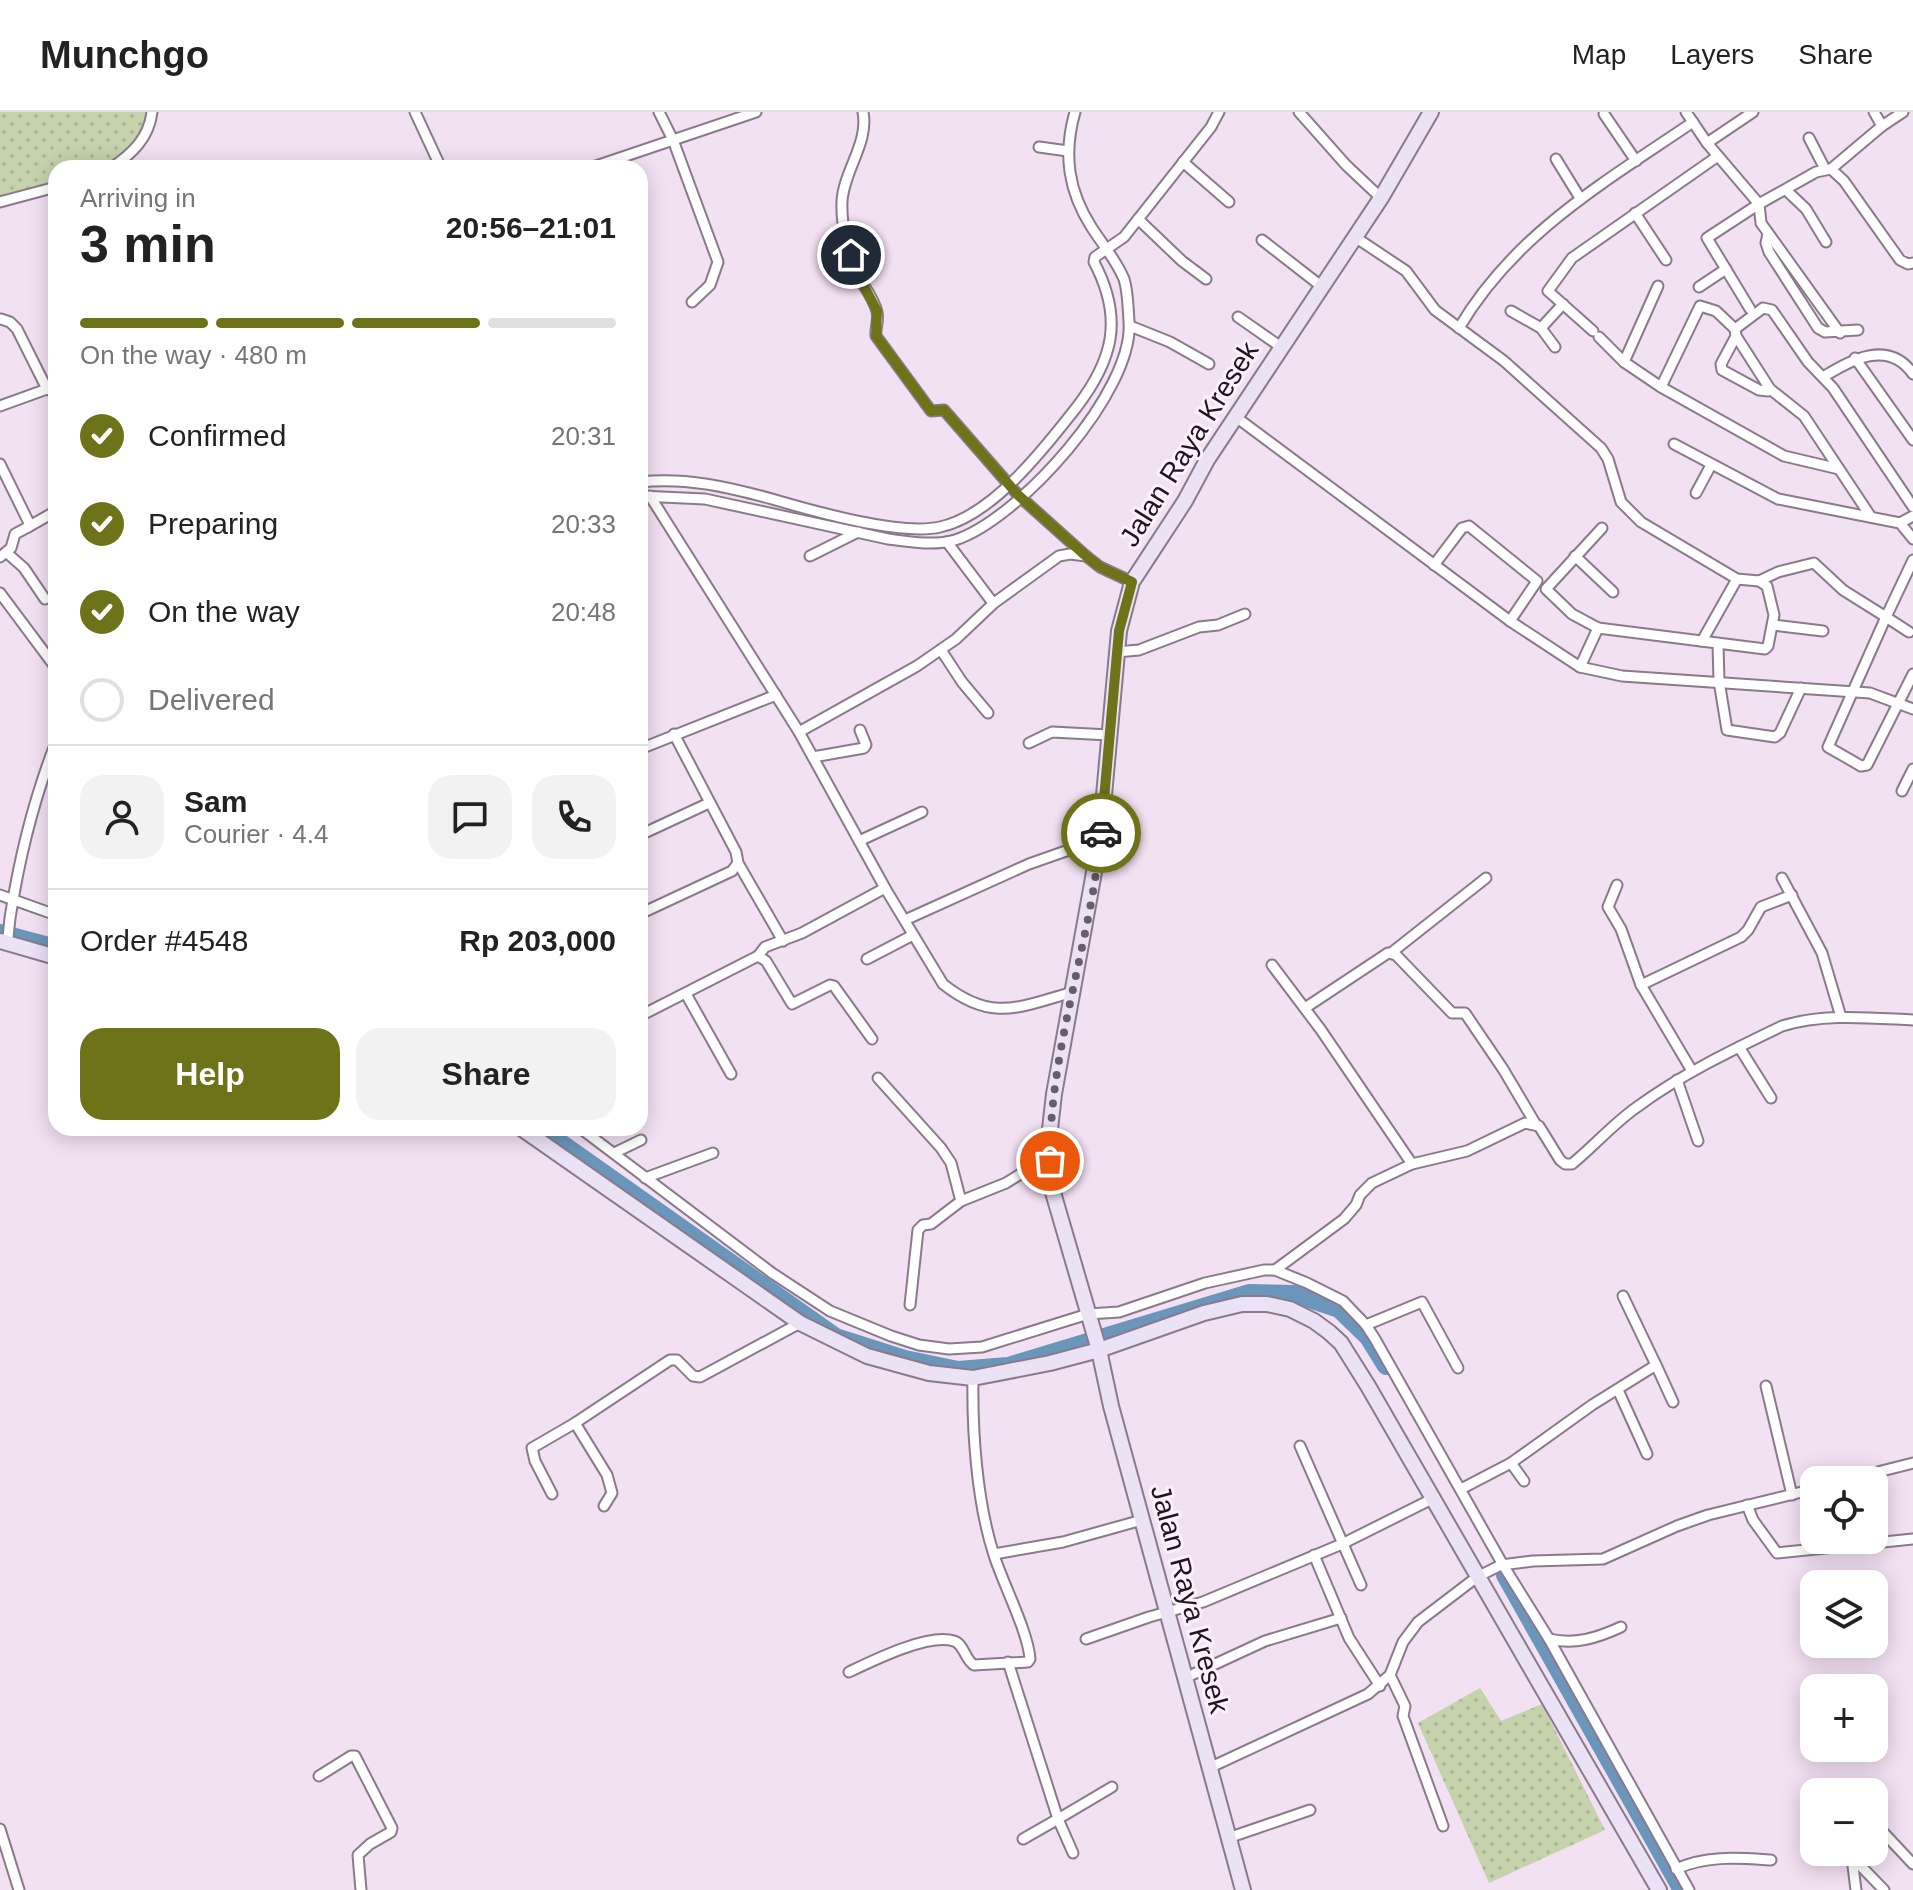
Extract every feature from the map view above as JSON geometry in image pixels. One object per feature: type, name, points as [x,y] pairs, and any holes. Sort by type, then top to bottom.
[{"type":"main road","name":"Jalan Raya Kresek","points":[[1243,1890],[1052,1189],[1050,1129],[1100,839],[1119,631],[1132,582],[1281,347],[1381,198],[1431,112]]},
{"type":"main road","points":[[5,941],[48,954]]},
{"type":"main road","points":[[532,1136],[800,1323],[867,1356],[929,1373],[973,1378],[1050,1363],[1204,1313],[1242,1304],[1267,1304],[1290,1309],[1314,1321],[1341,1343],[1479,1575],[1659,1890]]},
{"type":"street","points":[[121,160],[140,144],[152,112]]},
{"type":"street","points":[[415,112],[437,160]]},
{"type":"street","points":[[659,112],[673,140],[718,262],[710,285],[692,302]]},
{"type":"street","points":[[614,160],[756,112]]},
{"type":"street","points":[[863,112],[865,125],[845,183],[842,203],[846,239],[856,271],[873,300],[878,316],[876,336],[931,411],[944,410],[1020,497],[1100,567],[1132,582]]},
{"type":"street","points":[[916,536],[943,536],[975,521],[989,504],[1065,435],[1084,413],[1093,386],[1108,375],[1130,326],[1125,283],[1117,263],[1102,252],[1072,189],[1066,151],[1075,112]]},
{"type":"street","points":[[648,482],[716,484],[888,532],[916,536],[943,536],[1020,497],[1065,435],[1084,413],[1104,398],[1112,321],[1110,305],[1094,262],[1102,252],[1124,237],[1211,127],[1219,112]]},
{"type":"street","points":[[1299,112],[1346,165],[1381,198]]},
{"type":"street","points":[[1686,112],[1707,143],[1759,204],[1759,216],[1768,234],[1840,333]]},
{"type":"street","points":[[1707,143],[1753,112]]},
{"type":"street","points":[[1874,112],[1882,126]]},
{"type":"street","points":[[1750,309],[1707,238],[1759,204],[1816,172],[1828,169],[1903,112]]},
{"type":"street","points":[[1604,114],[1636,161]]},
{"type":"street","points":[[1459,328],[1479,294],[1523,246],[1580,198],[1693,122]]},
{"type":"street","points":[[1809,138],[1828,169],[1844,181],[1900,260],[1913,263]]},
{"type":"street","points":[[1039,147],[1066,151]]},
{"type":"street","points":[[1718,156],[1572,258],[1548,291],[1624,362],[1661,387],[1784,456],[1839,469]]},
{"type":"street","points":[[1556,159],[1580,198]]},
{"type":"street","points":[[1183,162],[1229,202]]},
{"type":"street","points":[[0,202],[48,189]]},
{"type":"street","points":[[1786,190],[1806,209],[1826,242]]},
{"type":"street","points":[[1635,213],[1666,260]]},
{"type":"street","points":[[1138,219],[1206,279]]},
{"type":"street","points":[[1768,234],[1766,243],[1769,252],[1818,328],[1840,333],[1858,330]]},
{"type":"street","points":[[1355,237],[1406,271],[1430,305],[1504,361],[1601,448],[1608,459],[1621,502],[1641,522],[1737,579],[1759,581],[1767,586],[1774,615],[1773,625],[1768,646],[1763,650],[1598,628],[1572,614],[1469,526],[1462,528],[1434,565]]},
{"type":"street","points":[[1262,240],[1321,286]]},
{"type":"street","points":[[1699,287],[1726,269]]},
{"type":"street","points":[[1624,362],[1658,286]]},
{"type":"street","points":[[1541,328],[1563,304]]},
{"type":"street","points":[[1661,387],[1700,306],[1716,311],[1735,333],[1770,389],[1801,413],[1871,517]]},
{"type":"street","points":[[1770,389],[1759,390],[1722,370],[1721,364],[1735,333],[1763,308],[1769,308],[1808,362],[1833,388],[1913,507]]},
{"type":"street","points":[[1511,311],[1541,328],[1555,347]]},
{"type":"street","points":[[1238,317],[1281,347]]},
{"type":"street","points":[[1,319],[17,329],[48,384]]},
{"type":"street","points":[[1130,326],[1170,342],[1209,364]]},
{"type":"street","points":[[1823,377],[1855,358],[1882,354],[1909,368],[1913,374]]},
{"type":"street","points":[[1855,358],[1913,440]]},
{"type":"street","points":[[1093,386],[1104,398]]},
{"type":"street","points":[[0,406],[48,392]]},
{"type":"street","points":[[1236,417],[1510,621],[1580,667],[1622,676],[1870,693],[1913,709]]},
{"type":"street","points":[[1674,444],[1778,499],[1900,523],[1913,539]]},
{"type":"street","points":[[0,464],[29,523],[28,527]]},
{"type":"street","points":[[1696,493],[1711,465]]},
{"type":"street","points":[[648,496],[705,499],[858,532],[888,532]]},
{"type":"street","points":[[648,501],[799,732],[885,888],[943,984],[957,995],[998,1010],[1073,992]]},
{"type":"street","points":[[45,599],[24,568],[4,555],[15,534],[48,516]]},
{"type":"street","points":[[1900,523],[1913,516]]},
{"type":"street","points":[[1546,589],[1602,528]]},
{"type":"street","points":[[810,556],[858,532]]},
{"type":"street","points":[[943,536],[993,603]]},
{"type":"street","points":[[799,732],[941,650],[993,603],[1059,556],[1086,556]]},
{"type":"street","points":[[1575,556],[1613,592]]},
{"type":"street","points":[[1913,560],[1827,746],[1863,766],[1868,763],[1913,674]]},
{"type":"street","points":[[1759,581],[1778,572],[1817,564],[1843,590],[1909,632]]},
{"type":"street","points":[[1702,641],[1737,579]]},
{"type":"street","points":[[1510,621],[1537,581]]},
{"type":"street","points":[[0,593],[48,657]]},
{"type":"street","points":[[1117,652],[1139,650],[1199,627],[1218,625],[1245,614]]},
{"type":"street","points":[[1773,625],[1823,631]]},
{"type":"street","points":[[1580,667],[1598,628]]},
{"type":"street","points":[[1718,644],[1719,681],[1727,730],[1775,737],[1780,733],[1801,688]]},
{"type":"street","points":[[941,650],[988,713]]},
{"type":"street","points":[[648,745],[776,695]]},
{"type":"street","points":[[813,757],[866,748],[860,730]]},
{"type":"street","points":[[1029,743],[1052,732],[1109,735]]},
{"type":"street","points":[[674,734],[736,852],[738,863],[783,941]]},
{"type":"street","points":[[5,941],[25,843],[48,764]]},
{"type":"street","points":[[1902,791],[1913,769]]},
{"type":"street","points":[[648,831],[709,803]]},
{"type":"street","points":[[859,841],[922,812]]},
{"type":"street","points":[[905,920],[1029,864],[1100,839]]},
{"type":"street","points":[[648,907],[732,871],[738,863]]},
{"type":"street","points":[[1305,1008],[1391,953],[1486,878]]},
{"type":"street","points":[[1782,878],[1822,953],[1841,1017]]},
{"type":"street","points":[[1617,885],[1607,904],[1621,929],[1641,985],[1692,1071]]},
{"type":"street","points":[[648,1012],[758,956],[765,947],[783,941],[885,888]]},
{"type":"street","points":[[0,895],[48,912]]},
{"type":"street","points":[[1641,985],[1741,937],[1761,907],[1792,895]]},
{"type":"street","points":[[867,959],[913,935]]},
{"type":"street","points":[[1391,953],[1452,1013],[1465,1013],[1560,1160],[1572,1164],[1633,1109],[1677,1080],[1739,1047],[1796,1022],[1841,1017],[1913,1020]]},
{"type":"street","points":[[758,956],[766,961],[792,1004],[830,985],[834,986],[872,1039]]},
{"type":"street","points":[[1272,965],[1412,1164]]},
{"type":"street","points":[[686,994],[731,1074]]},
{"type":"street","points":[[1739,1047],[1771,1098]]},
{"type":"street","points":[[878,1078],[941,1148],[951,1163],[961,1201]]},
{"type":"street","points":[[1677,1080],[1698,1141]]},
{"type":"street","points":[[1275,1270],[1344,1219],[1372,1183],[1412,1164],[1467,1151],[1525,1123],[1535,1123]]},
{"type":"street","points":[[591,1136],[772,1273],[830,1311],[919,1345],[949,1349],[982,1347],[1089,1317],[1119,1312],[1243,1273],[1275,1270],[1343,1301],[1366,1325],[1502,1565],[1549,1639],[1689,1890]]},
{"type":"street","points":[[614,1153],[641,1140]]},
{"type":"street","points":[[645,1178],[713,1153]]},
{"type":"street","points":[[910,1305],[920,1227],[931,1224],[961,1201],[1006,1183],[1035,1165],[1050,1161]]},
{"type":"street","points":[[1623,1296],[1673,1402]]},
{"type":"street","points":[[1366,1325],[1422,1302],[1458,1368]]},
{"type":"street","points":[[552,1494],[538,1470],[532,1448],[670,1360],[677,1360],[693,1376],[700,1377],[800,1323]]},
{"type":"street","points":[[1461,1489],[1511,1463],[1592,1405],[1656,1365]]},
{"type":"street","points":[[849,1672],[915,1644],[929,1642],[954,1641],[974,1665],[1028,1662],[1030,1655],[986,1523],[973,1420],[973,1378]]},
{"type":"street","points":[[1766,1386],[1792,1495]]},
{"type":"street","points":[[1618,1390],[1647,1454]]},
{"type":"street","points":[[575,1423],[607,1475],[611,1495],[604,1506]]},
{"type":"street","points":[[1300,1446],[1361,1585]]},
{"type":"street","points":[[1511,1463],[1524,1481]]},
{"type":"street","points":[[1888,1469],[1913,1463]]},
{"type":"street","points":[[1209,1768],[1321,1718],[1380,1686],[1390,1675],[1409,1631],[1479,1575],[1502,1565],[1533,1561],[1603,1559],[1677,1526],[1800,1493]]},
{"type":"street","points":[[1086,1639],[1203,1602],[1342,1544],[1434,1498]]},
{"type":"street","points":[[1747,1505],[1753,1520],[1777,1553],[1913,1539]]},
{"type":"street","points":[[994,1554],[1063,1542],[1142,1520]]},
{"type":"street","points":[[1314,1555],[1349,1638],[1380,1686]]},
{"type":"street","points":[[1185,1678],[1265,1641],[1341,1618]]},
{"type":"street","points":[[1549,1639],[1579,1642],[1621,1627]]},
{"type":"street","points":[[1008,1662],[1058,1819],[1073,1853]]},
{"type":"street","points":[[1390,1675],[1405,1706],[1403,1716],[1443,1826]]},
{"type":"street","points":[[319,1776],[355,1756],[392,1828],[391,1832],[358,1855],[361,1890]]},
{"type":"street","points":[[1023,1839],[1112,1787]]},
{"type":"street","points":[[1228,1838],[1310,1810]]},
{"type":"street","points":[[0,1829],[19,1890]]},
{"type":"street","points":[[1888,1837],[1913,1864]]},
{"type":"street","points":[[1856,1890],[1851,1856],[1881,1889]]},
{"type":"street","points":[[1676,1869],[1694,1861],[1716,1858],[1771,1860]]},
{"type":"green space","points":[[0,112],[153,112],[135,149],[118,160],[48,160],[48,189],[0,203]]},
{"type":"green space","points":[[1480,1688],[1501,1721],[1542,1704],[1605,1830],[1489,1883],[1418,1723]]},
{"type":"waterway","points":[[0,933],[48,946]]},
{"type":"waterway","points":[[551,1136],[836,1337],[905,1359],[958,1370],[1008,1366],[1249,1293],[1294,1294],[1339,1309],[1368,1337],[1386,1366]]},
{"type":"waterway","points":[[1505,1575],[1682,1890]]},
{"type":"way so far","points":[[1050,1161],[1054,1094],[1101,833]]},
{"type":"route","points":[[851,255],[877,311],[876,336],[931,411],[943,409],[1018,495],[1086,556],[1100,567],[1132,582],[1119,631],[1101,833]]}]
